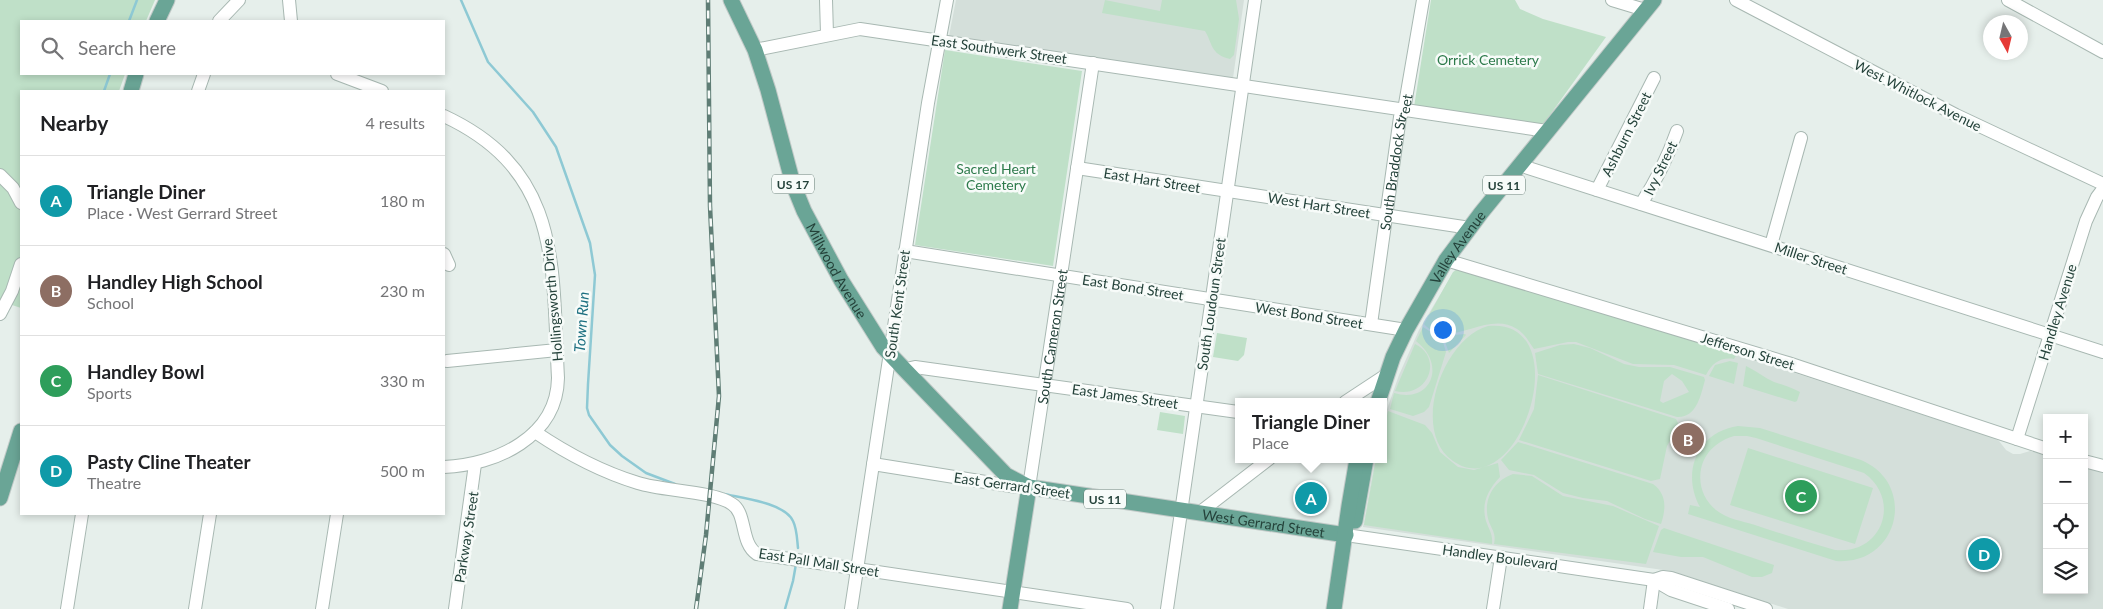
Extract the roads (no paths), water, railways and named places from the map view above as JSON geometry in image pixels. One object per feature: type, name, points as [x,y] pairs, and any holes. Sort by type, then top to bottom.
[{"type":"main road","points":[[157,20],[167,0]]},
{"type":"main road","name":"Millwood Avenue","points":[[731,0],[755,50],[768,90],[790,176],[804,211],[849,294],[883,347],[890,352],[1006,475],[1029,487]]},
{"type":"main road","name":"Valley Avenue","points":[[1386,375],[1406,330],[1446,260],[1649,5]]},
{"type":"main road","points":[[130,90],[136,75]]},
{"type":"main road","name":"US 11","points":[[1379,398],[1386,375]]},
{"type":"main road","points":[[0,498],[20,434]]},
{"type":"main road","points":[[1334,609],[1346,535],[1348,506],[1356,463]]},
{"type":"main road","points":[[1346,535],[1357,514],[1365,463]]},
{"type":"main road","name":"East Gerrard Street","points":[[1029,487],[1181,510]]},
{"type":"main road","name":"South Cameron Street","points":[[1010,609],[1029,487]]},
{"type":"main road","name":"West Gerrard Street","points":[[1181,510],[1346,535]]},
{"type":"street","points":[[220,20],[238,1],[252,0]]},
{"type":"street","points":[[289,0],[291,20]]},
{"type":"street","points":[[826,0],[827,34]]},
{"type":"street","name":"South Kent Street","points":[[851,609],[938,40],[947,0]]},
{"type":"street","name":"South Loudoun Street","points":[[1167,609],[1255,0]]},
{"type":"street","name":"South Braddock Street","points":[[1371,324],[1400,117],[1404,110],[1423,0]]},
{"type":"street","points":[[1612,0],[1649,5]]},
{"type":"street","name":"West Whitlock Avenue","points":[[1736,0],[1956,115],[2103,184]]},
{"type":"street","points":[[2008,0],[2103,52]]},
{"type":"street","name":"East Southwerk Street","points":[[755,50],[860,28],[1243,87],[1547,131]]},
{"type":"street","name":"South Cameron Street","points":[[1029,487],[1093,63]]},
{"type":"street","points":[[198,90],[204,75]]},
{"type":"street","points":[[341,75],[379,90]]},
{"type":"street","name":"Ashburn Street","points":[[1598,190],[1654,78]]},
{"type":"street","name":"Hollingsworth Drive","points":[[445,116],[468,128],[497,148],[517,170],[532,196],[543,223],[549,250],[558,378],[556,398],[548,415],[535,432]]},
{"type":"street","name":"Ivy Street","points":[[1641,204],[1665,162],[1677,131]]},
{"type":"street","points":[[1771,245],[1801,138]]},
{"type":"street","name":"Miller Street","points":[[1520,165],[2103,352]]},
{"type":"street","name":"East Hart Street","points":[[1076,168],[1228,191]]},
{"type":"street","points":[[0,176],[13,188],[20,201]]},
{"type":"street","name":"Handley Avenue","points":[[2017,439],[2086,221],[2097,197],[2103,189]]},
{"type":"street","name":"West Hart Street","points":[[1228,191],[1470,228]]},
{"type":"street","name":"East Bond Street","points":[[905,252],[1212,300]]},
{"type":"street","name":"Jefferson Street","points":[[1446,260],[1778,360],[2043,448]]},
{"type":"street","points":[[0,314],[12,291],[20,267]]},
{"type":"street","name":"West Bond Street","points":[[1212,300],[1406,330]]},
{"type":"street","points":[[447,361],[557,350]]},
{"type":"street","name":"East James Street","points":[[906,369],[915,367],[1235,412]]},
{"type":"street","points":[[1351,398],[1386,375]]},
{"type":"street","points":[[445,467],[476,464],[510,450],[535,432]]},
{"type":"street","name":"East Pall Mall Street","points":[[535,432],[583,460],[639,484],[709,497],[733,504],[738,511],[749,546],[757,554],[1127,609]]},
{"type":"street","points":[[2088,462],[2103,466]]},
{"type":"street","points":[[1199,513],[1264,463]]},
{"type":"street","name":"Parkway Street","points":[[455,609],[476,464]]},
{"type":"street","name":"East Gerrard Street","points":[[873,464],[1016,487],[1029,487]]},
{"type":"street","points":[[67,609],[82,515]]},
{"type":"street","points":[[195,609],[210,515]]},
{"type":"street","points":[[322,609],[337,515]]},
{"type":"street","name":"Handley Boulevard","points":[[1346,535],[1501,556],[1654,580],[1671,590],[1728,609]]},
{"type":"street","points":[[1492,609],[1501,556]]},
{"type":"street","name":"Handley Boulevard","points":[[1654,580],[1663,577],[1671,578],[1750,607],[1766,609]]},
{"type":"street","points":[[1650,609],[1654,580]]},
{"type":"waterway","points":[[129,20],[137,0]]},
{"type":"waterway","name":"Town Run","points":[[461,0],[488,62],[533,112],[556,147],[590,243],[595,275],[588,384],[587,408],[589,415],[610,445],[622,456],[646,473],[675,484]]},
{"type":"waterway","points":[[104,90],[110,75]]},
{"type":"waterway","name":"Town Run","points":[[724,494],[762,502],[788,515],[795,527],[798,548]]},
{"type":"waterway","name":"Town Run","points":[[785,609],[796,564]]},
{"type":"railway","points":[[696,609],[706,535],[719,396],[710,206],[708,0]]},
{"type":"place","name":"Handley High School","points":[[1688,439]]},
{"type":"place","name":"Handley Bowl","points":[[1801,496]]},
{"type":"place","name":"Triangle Diner","points":[[1311,498]]},
{"type":"place","name":"Pasty Cline Theater","points":[[1984,554]]},
{"type":"park label","name":"Orrick Cemetery","points":[[1488,59]]},
{"type":"park label","name":"Sacred Heart Cemetery","points":[[996,176]]}]
